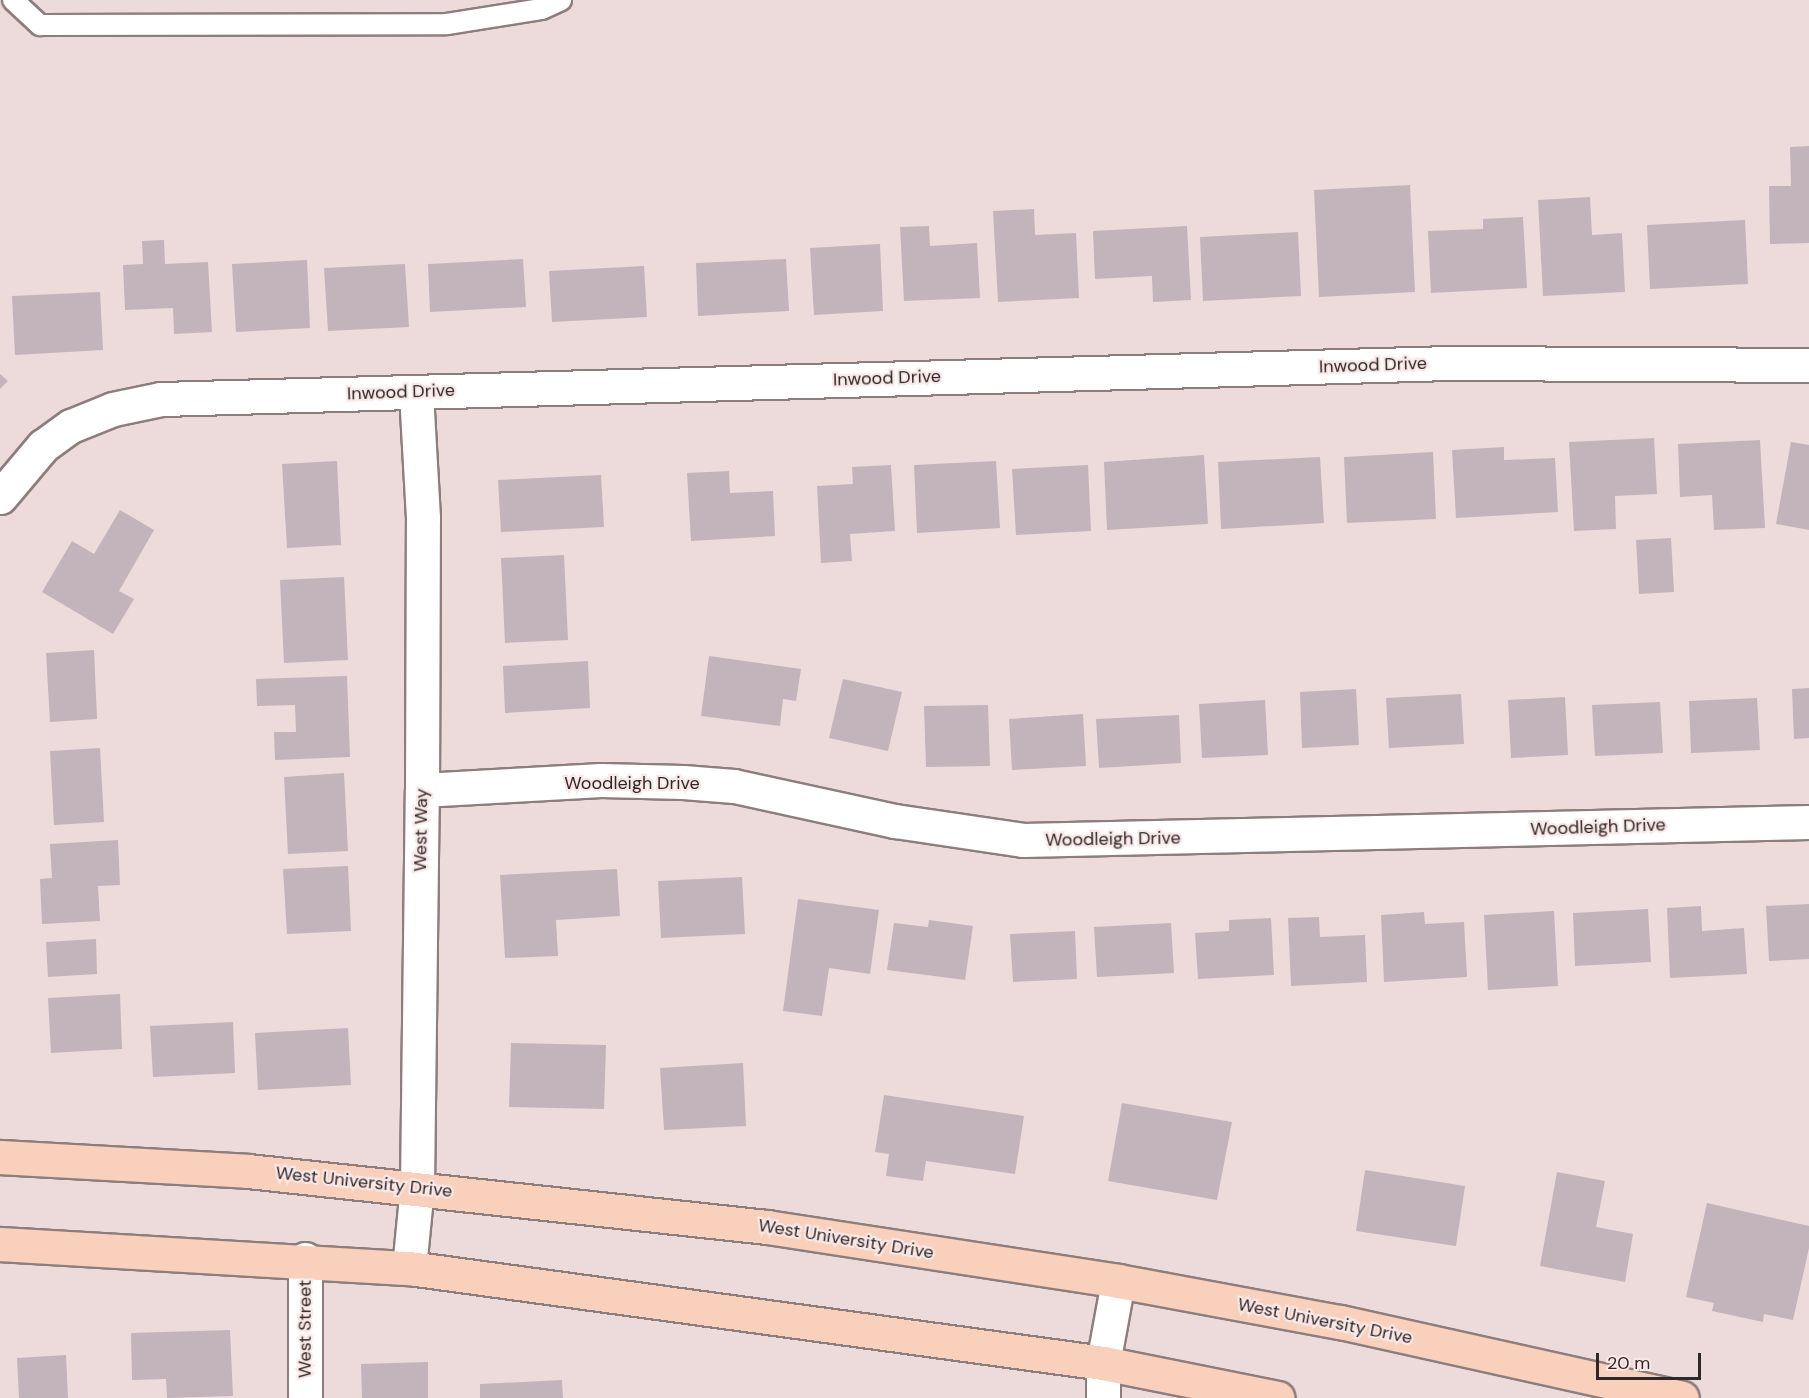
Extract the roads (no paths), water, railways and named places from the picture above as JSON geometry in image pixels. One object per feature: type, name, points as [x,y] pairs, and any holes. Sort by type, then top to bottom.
[{"type":"highway","name":"West University Drive","points":[[0,1157],[248,1171],[417,1186],[767,1227],[1118,1281],[1340,1322],[1682,1398]]},
{"type":"highway","points":[[0,1244],[305,1259],[410,1268],[1103,1363],[1278,1398]]},
{"type":"street","name":"Inwood Drive","points":[[0,497],[43,446],[71,426],[113,409],[161,399],[1448,363],[1809,365]]},
{"type":"street","name":"West Way","points":[[410,1268],[417,1186],[422,790],[423,518],[416,392]]},
{"type":"street","name":"Woodleigh Drive","points":[[422,790],[601,780],[734,786],[895,821],[1023,840],[1809,822]]},
{"type":"street","name":"West Street","points":[[305,1259],[305,1398]]},
{"type":"street","points":[[1103,1398],[1103,1363],[1118,1281]]},
{"type":"lane","points":[[13,0],[40,25],[196,25],[447,24],[542,9],[561,0]]}]
